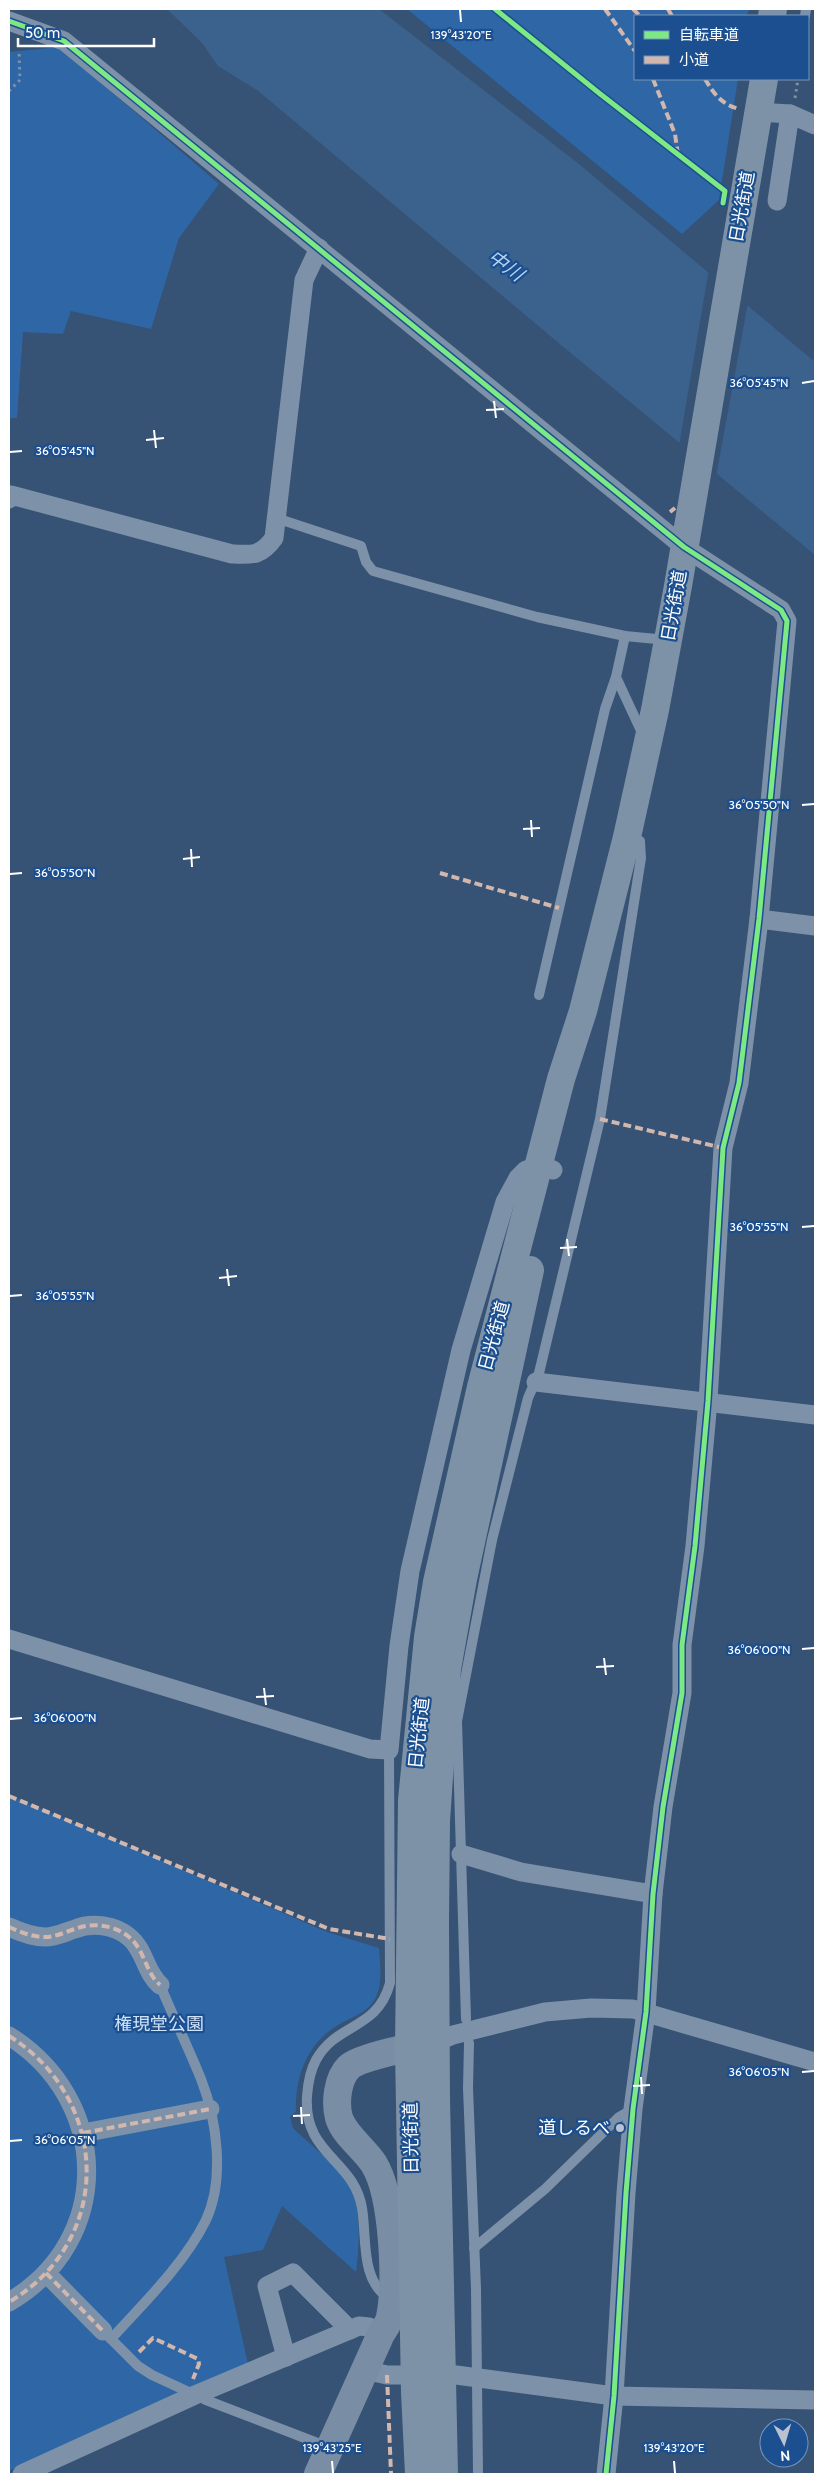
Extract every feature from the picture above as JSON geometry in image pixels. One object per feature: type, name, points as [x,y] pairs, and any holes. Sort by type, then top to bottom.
[{"type":"highway","name":"日光街道","points":[[444,2474],[436,2042],[436,1821],[450,1720],[447,1669],[462,1579],[546,1168],[648,744],[668,640],[764,80]]},
{"type":"highway","name":"日光街道","points":[[419,2474],[414,2392],[409,2048],[412,1800],[430,1628],[437,1582],[481,1387],[546,1168]]},
{"type":"street","points":[[9,21],[64,41],[684,547],[781,610],[787,622],[759,919],[739,1083],[723,1148],[708,1401],[695,1546],[682,1645],[682,1693],[663,1807],[653,1894],[646,2012],[633,2109],[614,2396],[606,2474]]},
{"type":"street","points":[[758,112],[792,108],[815,125]]},
{"type":"street","points":[[777,201],[792,108]]},
{"type":"street","points":[[9,499],[11,495],[232,554],[252,555],[266,549],[274,538],[304,280],[318,248]]},
{"type":"street","points":[[759,919],[815,926]]},
{"type":"street","points":[[9,1639],[370,1749],[389,1750],[399,1646],[410,1571],[461,1350],[505,1202],[526,1170],[546,1168]]},
{"type":"street","points":[[536,1382],[708,1401],[815,1416]]},
{"type":"street","points":[[461,1854],[521,1872],[653,1894]]},
{"type":"street","points":[[9,1926],[34,1936],[46,1937],[90,1926],[107,1926],[119,1930],[140,1948],[154,1980],[160,1985]]},
{"type":"street","points":[[318,2474],[381,2334],[390,2319],[395,2273],[382,2184],[374,2164],[347,2131],[340,2118],[337,2097],[341,2081],[348,2068],[359,2061],[545,2012],[591,2008],[646,2012],[815,2062]]},
{"type":"street","points":[[9,2036],[34,2054],[56,2077],[72,2104],[83,2133],[87,2172],[81,2211],[70,2240],[46,2273],[30,2288],[9,2302]]},
{"type":"street","points":[[83,2133],[210,2109]]},
{"type":"street","points":[[46,2273],[107,2335]]},
{"type":"street","points":[[286,2357],[267,2286],[293,2273],[350,2330]]},
{"type":"street","points":[[22,2474],[195,2395],[359,2326],[369,2327],[381,2334]]},
{"type":"street","points":[[365,2370],[387,2375],[403,2375]]},
{"type":"street","points":[[456,2375],[477,2376],[614,2396],[815,2400]]},
{"type":"lane","points":[[276,518],[361,546],[366,562],[373,571],[537,617],[625,636],[668,640]]},
{"type":"lane","points":[[539,995],[605,710],[616,676],[625,636]]},
{"type":"lane","points":[[616,676],[648,744]]},
{"type":"lane","points":[[466,2019],[461,1854],[450,1720],[492,1540],[528,1398],[536,1382],[600,1119],[641,858],[640,841],[627,837]]},
{"type":"lane","points":[[389,1750],[390,1983],[381,2005],[369,2019],[335,2037],[323,2048],[308,2081],[306,2101],[309,2127],[315,2139],[353,2182],[359,2194],[370,2274],[381,2294],[392,2300]]},
{"type":"lane","points":[[160,1985],[201,2079],[210,2109],[216,2162],[213,2199],[207,2218],[196,2238],[178,2262],[107,2335],[138,2366],[195,2395],[330,2448]]},
{"type":"lane","points":[[469,2043],[468,2088],[474,2248],[478,2474]]},
{"type":"lane","points":[[474,2248],[545,2189],[619,2117],[633,2109]]},
{"type":"path","points":[[9,91],[20,80],[19,51]]},
{"type":"path","points":[[792,108],[798,80]]},
{"type":"green space","points":[[407,9],[749,9],[747,15],[634,15],[634,80],[738,80],[719,200],[682,234]]},
{"type":"green space","points":[[59,47],[219,184],[179,238],[151,329],[71,311],[63,334],[23,332],[17,418],[9,418],[9,52]]},
{"type":"green space","name":"権現堂公園","points":[[9,1795],[327,1932],[379,1948],[381,1973],[380,1985],[373,2002],[361,2013],[329,2031],[312,2050],[301,2072],[296,2098],[296,2111],[290,2117],[293,2128],[339,2171],[354,2196],[359,2229],[356,2272],[282,2206],[263,2250],[224,2257],[248,2364],[9,2471]]},
{"type":"water","name":"中川","points":[[167,9],[379,9],[579,164],[815,362],[815,555],[257,90],[218,66],[202,43]]},
{"type":"pier","points":[[709,269],[748,302],[716,477],[679,446]]},
{"type":"marked path","points":[[605,9],[634,50]]},
{"type":"marked path","points":[[633,9],[639,15]]},
{"type":"marked path","points":[[668,9],[671,15]]},
{"type":"marked path","points":[[653,80],[675,134],[678,155]]},
{"type":"marked path","points":[[706,80],[719,98],[739,109]]},
{"type":"marked path","points":[[670,512],[675,508]]},
{"type":"marked path","points":[[440,873],[559,908]]},
{"type":"marked path","points":[[600,1119],[723,1148]]},
{"type":"marked path","points":[[9,1796],[329,1929],[390,1939]]},
{"type":"marked path","points":[[9,1927],[40,1937],[49,1937],[82,1927],[96,1925],[110,1927],[123,1933],[134,1942],[151,1974],[160,1985]]},
{"type":"marked path","points":[[9,2036],[42,2063],[67,2095],[81,2132],[87,2169],[82,2207],[68,2243],[44,2275],[9,2302]]},
{"type":"marked path","points":[[83,2133],[210,2109]]},
{"type":"marked path","points":[[46,2273],[103,2331]]},
{"type":"marked path","points":[[139,2352],[153,2338],[198,2359],[199,2364],[193,2379]]},
{"type":"marked path","points":[[387,2375],[391,2474]]},
{"type":"cycle path","points":[[495,9],[725,191],[723,203]]},
{"type":"cycle path","points":[[9,21],[64,41],[684,547],[781,610],[787,621],[759,919],[739,1083],[723,1148],[708,1401],[695,1546],[682,1645],[682,1693],[663,1807],[653,1894],[646,2012],[633,2109],[626,2193],[614,2396],[606,2474]]},
{"type":"place","name":"道しるべ","points":[[620,2128]]}]
